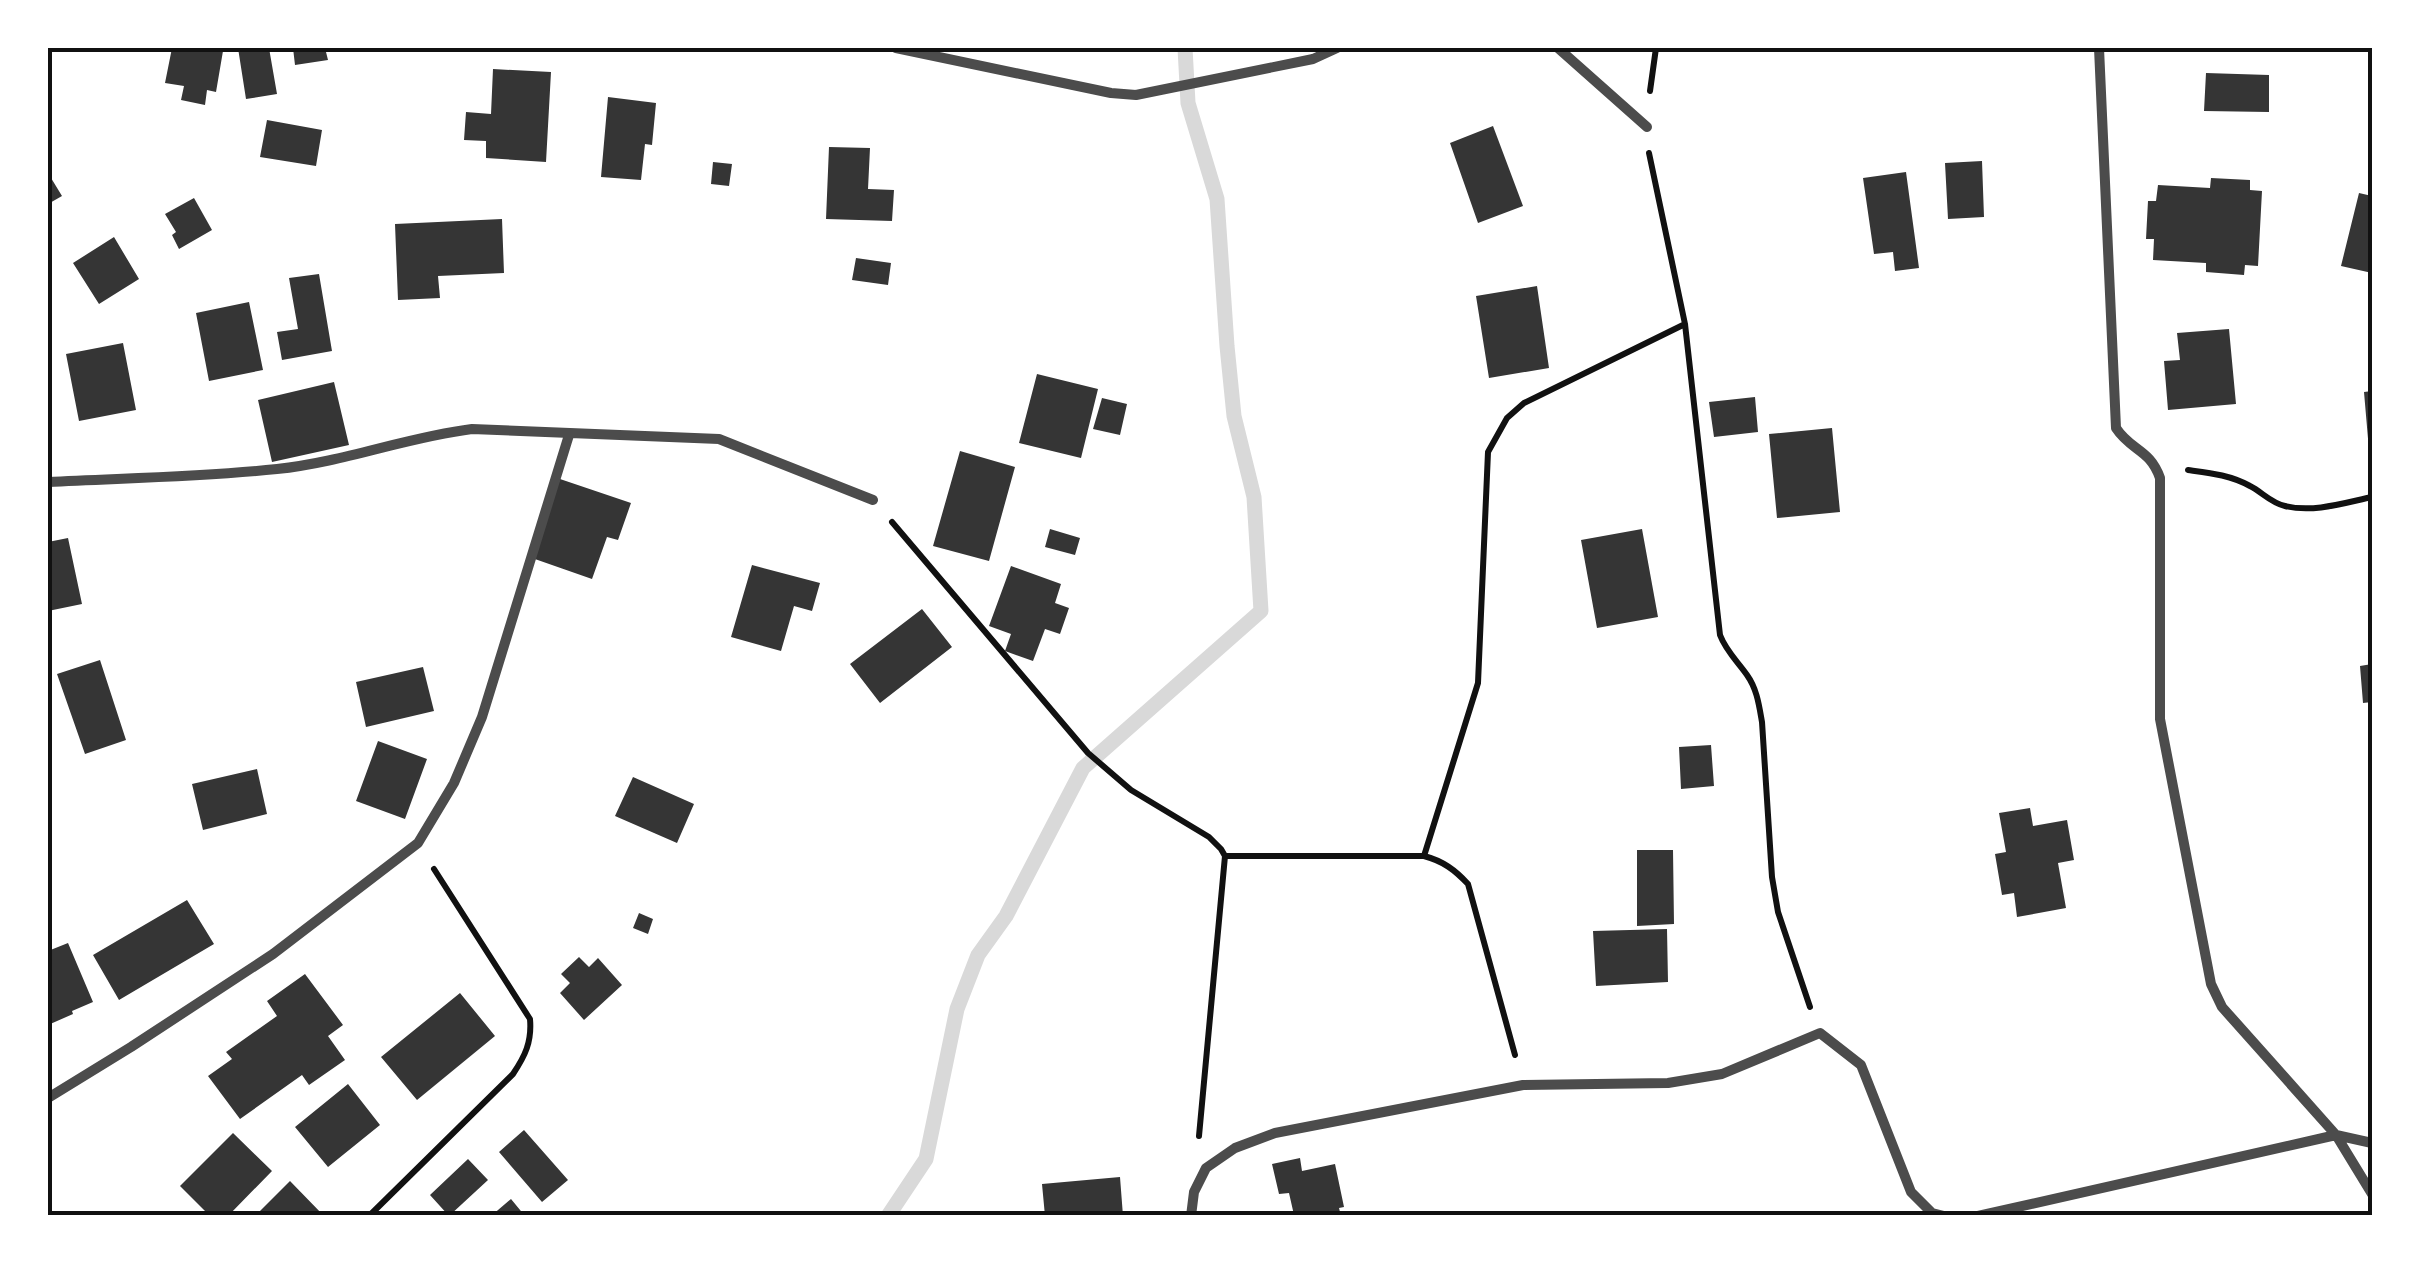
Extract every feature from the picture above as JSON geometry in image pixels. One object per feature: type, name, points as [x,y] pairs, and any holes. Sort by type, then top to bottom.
[{"type":"street","points":[[896,48],[1111,94],[1136,95],[1313,59],[1337,48]]},
{"type":"street","points":[[1558,48],[1647,127]]},
{"type":"street","points":[[2100,48],[2116,428],[2151,458],[2160,478],[2160,719],[2210,984],[2222,1007],[2336,1135],[2372,1194]]},
{"type":"street","points":[[48,482],[276,469],[364,454],[462,430],[494,430],[719,438],[873,500]]},
{"type":"street","points":[[48,1098],[273,954],[418,843],[454,783],[482,717],[569,435]]},
{"type":"street","points":[[1191,1216],[1194,1192],[1206,1168],[1235,1148],[1275,1133],[1523,1085],[1668,1082],[1722,1074],[1820,1033],[1861,1066],[1911,1192],[1932,1213],[1944,1216]]},
{"type":"street","points":[[1978,1216],[2336,1135],[2372,1143]]},
{"type":"path","points":[[1656,48],[1647,127],[1650,163],[1686,324],[1720,635],[1757,696],[1778,912],[1820,1033]]},
{"type":"path","points":[[1424,856],[1478,683],[1488,452],[1507,418],[1524,403],[1686,324]]},
{"type":"path","points":[[2156,465],[2226,476],[2285,506],[2315,508],[2372,498]]},
{"type":"path","points":[[873,500],[1088,753],[1131,790],[1209,837],[1225,856],[1194,1192]]},
{"type":"path","points":[[369,1216],[513,1074],[532,1035],[530,1019],[418,843]]},
{"type":"path","points":[[1225,856],[1424,856],[1440,860],[1458,872],[1468,884],[1523,1085]]},
{"type":"building","points":[[172,48],[223,51],[216,92],[207,90],[205,105],[181,100],[184,86],[165,83]]},
{"type":"building","points":[[238,48],[269,48],[277,94],[246,99]]},
{"type":"building","points":[[293,48],[340,50],[326,52],[328,60],[295,65]]},
{"type":"building","points":[[493,69],[551,72],[546,162],[486,158],[486,141],[464,140],[466,112],[491,114]]},
{"type":"building","points":[[2206,73],[2269,75],[2269,112],[2204,111]]},
{"type":"building","points":[[608,97],[656,103],[652,145],[645,144],[641,180],[601,177]]},
{"type":"building","points":[[267,120],[322,130],[316,166],[260,157]]},
{"type":"building","points":[[1493,126],[1523,206],[1478,223],[1450,143]]},
{"type":"building","points":[[829,147],[870,148],[868,189],[894,190],[892,221],[826,219]]},
{"type":"building","points":[[1982,161],[1984,217],[1948,219],[1945,163]]},
{"type":"building","points":[[713,162],[732,164],[729,186],[711,184]]},
{"type":"building","points":[[1906,172],[1919,268],[1895,271],[1893,252],[1874,254],[1863,178]]},
{"type":"building","points":[[48,173],[62,196],[48,204]]},
{"type":"building","points":[[2211,178],[2250,180],[2250,190],[2262,191],[2258,266],[2245,265],[2244,275],[2206,272],[2206,263],[2153,260],[2154,239],[2146,239],[2148,201],[2156,201],[2158,185],[2210,188]]},
{"type":"building","points":[[2359,193],[2372,196],[2372,273],[2341,266]]},
{"type":"building","points":[[194,198],[212,230],[179,249],[172,235],[176,232],[165,214]]},
{"type":"building","points":[[502,219],[504,273],[438,276],[440,298],[398,300],[395,224]]},
{"type":"building","points":[[114,237],[139,279],[99,304],[73,263]]},
{"type":"building","points":[[856,258],[891,263],[888,285],[852,280]]},
{"type":"building","points":[[319,274],[332,351],[282,360],[277,332],[298,329],[289,278]]},
{"type":"building","points":[[1537,286],[1549,368],[1489,378],[1476,296]]},
{"type":"building","points":[[249,302],[263,370],[209,381],[196,313]]},
{"type":"building","points":[[2229,329],[2236,404],[2168,410],[2164,361],[2180,360],[2177,333]]},
{"type":"building","points":[[123,343],[136,410],[79,421],[66,354]]},
{"type":"building","points":[[1037,374],[1098,389],[1081,458],[1019,443]]},
{"type":"building","points":[[334,382],[349,445],[272,462],[258,400]]},
{"type":"building","points":[[2372,391],[2372,462],[2370,462],[2364,392]]},
{"type":"building","points":[[1755,397],[1758,432],[1714,437],[1709,402]]},
{"type":"building","points":[[1102,398],[1127,404],[1120,435],[1093,429]]},
{"type":"building","points":[[1832,428],[1840,512],[1777,518],[1769,434]]},
{"type":"building","points":[[960,451],[1015,467],[989,561],[933,546]]},
{"type":"building","points":[[560,479],[631,503],[618,540],[607,537],[592,579],[532,558]]},
{"type":"building","points":[[1050,529],[1080,538],[1075,555],[1045,547]]},
{"type":"building","points":[[1642,529],[1658,617],[1597,628],[1581,540]]},
{"type":"building","points":[[68,538],[82,604],[48,611],[48,542]]},
{"type":"building","points":[[752,565],[820,583],[812,611],[794,606],[781,651],[731,637]]},
{"type":"building","points":[[1011,566],[1061,584],[1055,603],[1069,608],[1060,634],[1045,629],[1033,661],[1005,651],[1011,634],[989,626]]},
{"type":"building","points":[[922,609],[952,647],[880,703],[850,664]]},
{"type":"building","points":[[100,660],[126,740],[85,754],[57,674]]},
{"type":"building","points":[[2372,664],[2372,702],[2363,703],[2360,666]]},
{"type":"building","points":[[423,667],[434,711],[366,727],[356,682]]},
{"type":"building","points":[[378,741],[427,759],[405,819],[356,801]]},
{"type":"building","points":[[1711,745],[1714,786],[1681,789],[1679,747]]},
{"type":"building","points":[[257,769],[267,814],[203,830],[192,784]]},
{"type":"building","points":[[633,777],[694,804],[677,843],[615,816]]},
{"type":"building","points":[[2030,808],[2033,826],[2067,820],[2074,860],[2058,863],[2066,908],[2017,917],[2014,893],[2002,895],[1995,854],[2006,852],[1999,813]]},
{"type":"building","points":[[1637,850],[1673,850],[1674,924],[1637,926]]},
{"type":"building","points":[[187,900],[214,944],[119,1000],[93,955]]},
{"type":"building","points":[[639,913],[653,919],[648,934],[633,928]]},
{"type":"building","points":[[1667,929],[1668,982],[1596,986],[1593,931]]},
{"type":"building","points":[[68,943],[93,1002],[48,1025],[48,951]]},
{"type":"building","points":[[579,957],[589,967],[598,958],[622,985],[584,1020],[560,993],[570,983],[561,974]]},
{"type":"building","points":[[305,974],[343,1025],[328,1036],[345,1060],[309,1085],[302,1075],[240,1119],[208,1076],[232,1059],[226,1052],[277,1016],[267,1001]]},
{"type":"building","points":[[460,993],[495,1036],[417,1100],[381,1057]]},
{"type":"building","points":[[348,1084],[380,1125],[328,1167],[295,1127]]},
{"type":"building","points":[[524,1130],[568,1180],[542,1202],[499,1152]]},
{"type":"building","points":[[233,1133],[272,1171],[228,1216],[210,1216],[180,1186]]},
{"type":"building","points":[[1300,1158],[1302,1171],[1335,1164],[1344,1207],[1339,1208],[1341,1216],[1294,1215],[1289,1193],[1279,1194],[1272,1164]]},
{"type":"building","points":[[468,1159],[488,1180],[449,1216],[430,1195]]},
{"type":"building","points":[[1120,1177],[1123,1216],[1045,1216],[1042,1184]]},
{"type":"building","points":[[290,1181],[324,1216],[255,1216]]},
{"type":"building","points":[[511,1199],[525,1216],[491,1216]]},
{"type":"waterway","points":[[888,1216],[926,1159],[957,1009],[978,955],[1006,916],[1083,768],[1261,611],[1254,497],[1234,416],[1217,199],[1188,103],[1185,48]]}]
